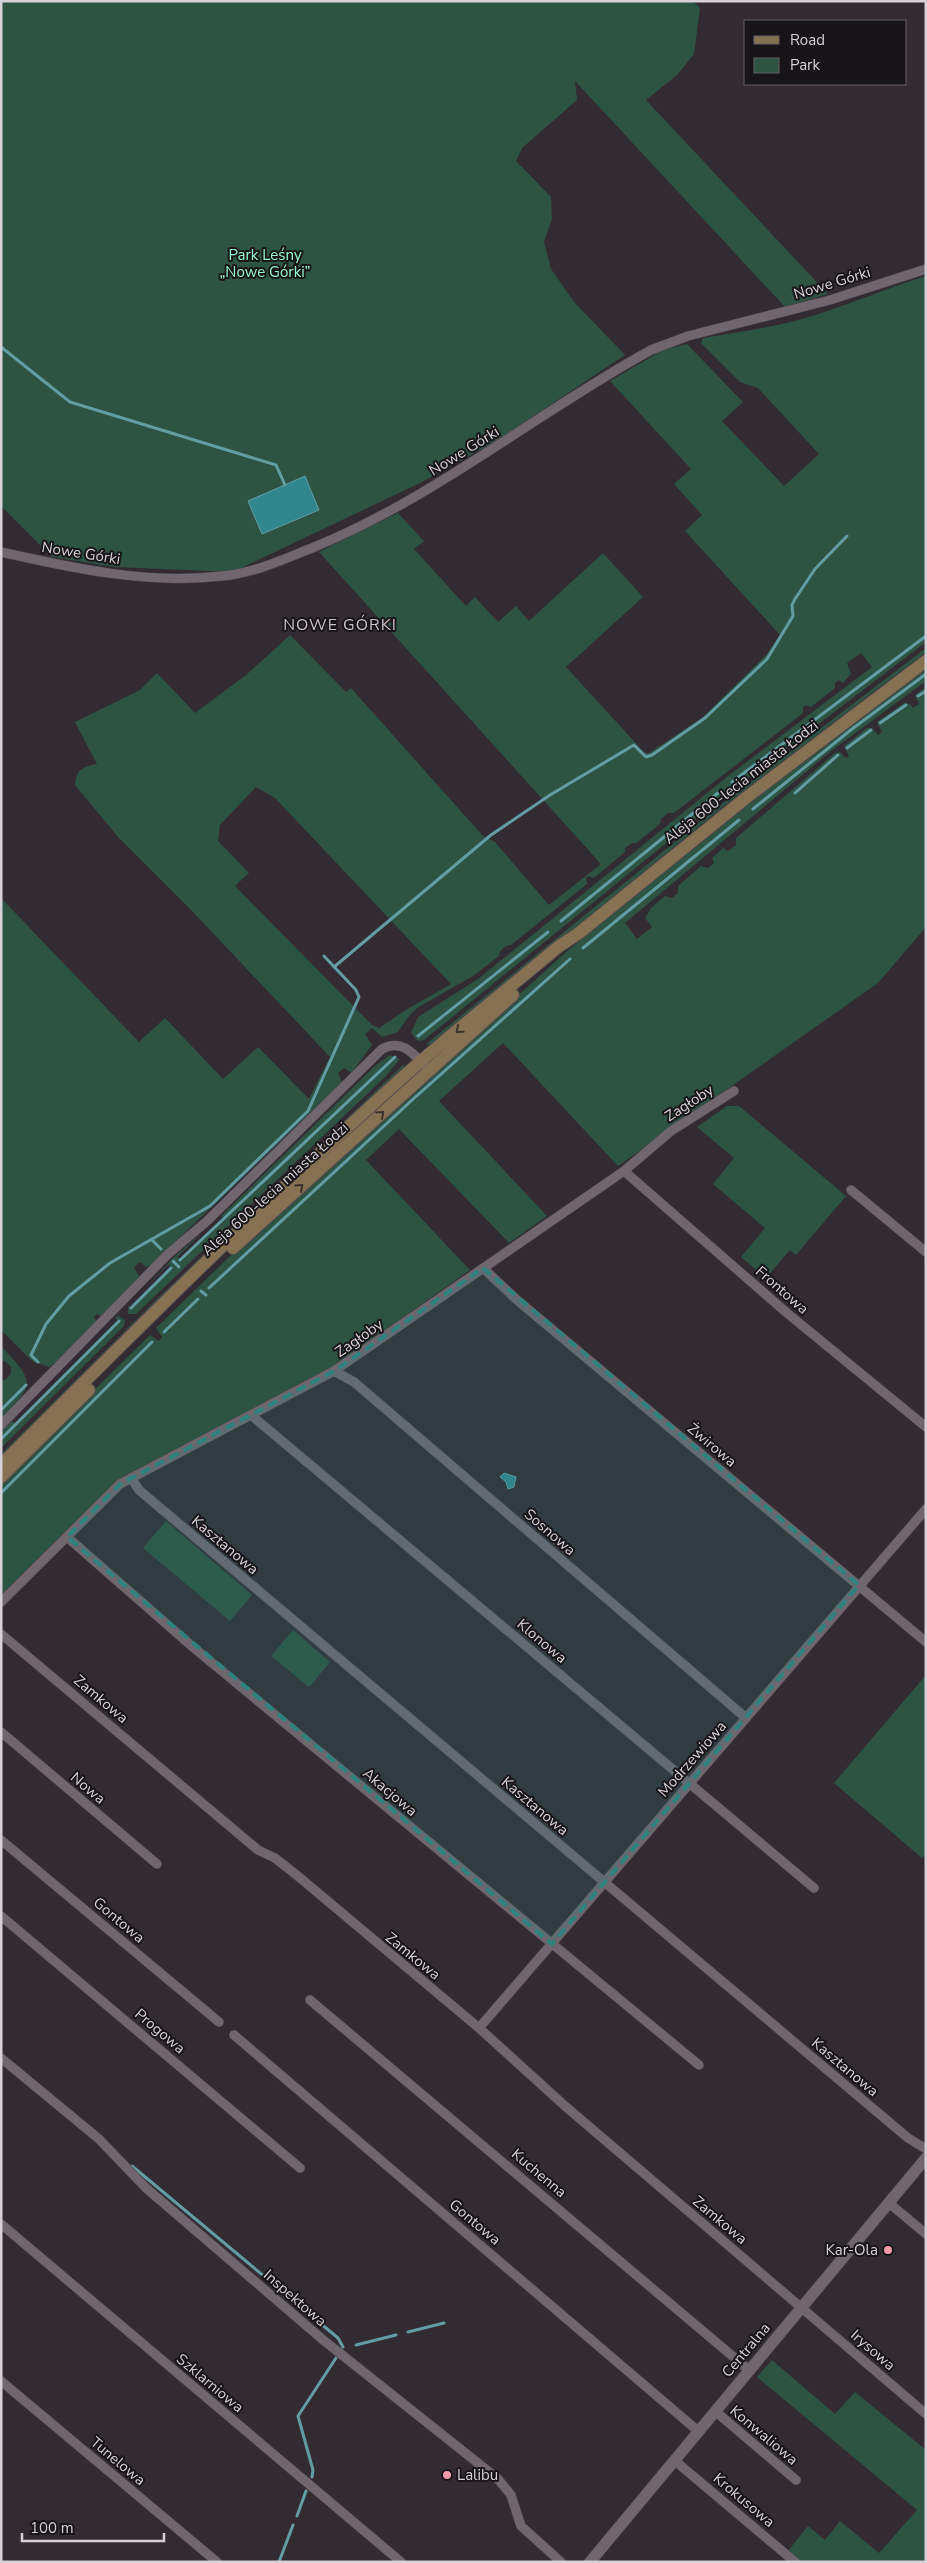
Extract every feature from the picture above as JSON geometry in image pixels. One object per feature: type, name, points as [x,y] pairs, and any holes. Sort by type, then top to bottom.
[{"type":"main road","name":"Aleja 600-lecia miasta Łodzi","points":[[1,1464],[231,1239],[558,946],[579,933],[747,797],[926,661]]},
{"type":"main road","name":"Aleja 600-lecia miasta Łodzi","points":[[1,1477],[234,1247],[425,1066]]},
{"type":"street","name":"Nowe Górki","points":[[1,552],[74,567],[158,577],[221,577],[260,569],[341,536],[403,505],[651,350],[688,336],[830,300],[926,269]]},
{"type":"street","points":[[1,1425],[168,1254],[206,1222],[351,1081],[376,1054],[388,1046],[401,1046],[411,1051],[425,1066]]},
{"type":"street","name":"Zagłoby","points":[[1,1602],[113,1490],[130,1478],[252,1416],[334,1371],[624,1171],[671,1130],[734,1091]]},
{"type":"street","name":"Frontowa","points":[[624,1171],[787,1313],[924,1421]]},
{"type":"street","points":[[851,1190],[926,1252]]},
{"type":"street","name":"Żwirowa","points":[[483,1268],[517,1300],[926,1642]]},
{"type":"street","name":"Sosnowa","points":[[334,1371],[354,1382],[746,1718]]},
{"type":"street","name":"Klonowa","points":[[252,1416],[814,1888]]},
{"type":"street","name":"Kasztanowa","points":[[130,1478],[139,1490],[604,1882],[908,2138],[926,2149]]},
{"type":"street","name":"Modrzewiowa","points":[[479,2028],[926,1509]]},
{"type":"street","name":"Akacjowa","points":[[67,1537],[194,1648],[699,2065]]},
{"type":"street","name":"Zamkowa","points":[[1,1634],[258,1850],[276,1858],[479,2028],[565,2106],[802,2307]]},
{"type":"street","name":"Nowa","points":[[1,1732],[157,1864]]},
{"type":"street","name":"Gontowa","points":[[1,1840],[219,2022]]},
{"type":"street","name":"Progowa","points":[[1,1916],[300,2168]]},
{"type":"street","name":"Kuchenna","points":[[310,2000],[750,2370]]},
{"type":"street","name":"Gontowa","points":[[234,2035],[698,2431]]},
{"type":"street","name":"Inspektowa","points":[[1,2058],[99,2139],[146,2188],[322,2339],[498,2479],[511,2494],[521,2526],[561,2562]]},
{"type":"street","name":"Centralna","points":[[595,2560],[674,2460],[926,2158]]},
{"type":"street","points":[[889,2203],[926,2234]]},
{"type":"street","name":"Szklarniowa","points":[[1,2224],[401,2562]]},
{"type":"street","name":"Irysowa","points":[[802,2307],[926,2414]]},
{"type":"street","name":"Tunelowa","points":[[1,2381],[217,2562]]},
{"type":"street","name":"Konwaliowa","points":[[715,2411],[796,2480]]},
{"type":"street","name":"Krokusowa","points":[[674,2460],[795,2562]]},
{"type":"highlighted area","points":[[483,1268],[859,1585],[552,1944],[67,1537],[120,1484],[334,1371]]},
{"type":"green space","name":"Park Leśny „Nowe Górki”","points":[[1,1],[693,1],[700,8],[694,54],[677,75],[646,100],[828,294],[785,307],[575,81],[577,100],[522,148],[516,161],[551,197],[552,219],[544,242],[551,269],[574,302],[625,355],[496,441],[422,482],[233,572],[115,567],[52,557],[1,506]]},
{"type":"green space","points":[[926,276],[926,642],[718,801],[424,1040],[418,1041],[411,1033],[418,1017],[478,979],[728,776],[872,667],[861,653],[847,663],[851,674],[843,683],[838,680],[835,683],[835,688],[811,707],[806,705],[803,707],[803,713],[674,813],[668,813],[661,819],[660,824],[636,843],[632,843],[625,848],[625,852],[594,878],[589,876],[586,878],[587,884],[511,945],[506,946],[500,951],[499,956],[473,976],[417,1008],[398,1032],[382,1037],[372,1028],[365,1034],[372,1045],[353,1071],[350,1072],[344,1068],[338,1073],[342,1082],[150,1266],[146,1267],[140,1262],[134,1267],[140,1278],[101,1316],[97,1314],[94,1317],[97,1322],[59,1360],[49,1367],[32,1361],[1,1330],[1,898],[139,1042],[165,1018],[223,1079],[258,1047],[309,1099],[330,1057],[192,911],[119,838],[75,785],[77,775],[81,770],[97,764],[75,722],[140,690],[157,673],[195,713],[246,675],[290,635],[346,692],[351,688],[483,836],[495,842],[549,905],[601,864],[319,552],[398,513],[424,541],[414,549],[466,606],[475,597],[498,622],[516,606],[529,621],[603,553],[643,597],[566,667],[645,753],[649,753],[703,717],[766,655],[780,635],[685,531],[702,515],[674,484],[691,469],[610,381],[663,350],[687,344],[743,402],[722,421],[784,486],[819,454],[758,388],[740,382],[701,343],[703,338],[802,319]],"holes":[[[256,787],[275,798],[451,984],[379,1028],[372,1025],[235,886],[249,873],[218,841],[220,825]]]},
{"type":"green space","points":[[926,648],[926,652],[725,805],[435,1043],[425,1045],[718,807]]},
{"type":"green space","points":[[926,669],[926,681],[831,751],[625,923],[637,939],[652,927],[645,918],[651,908],[665,896],[672,898],[678,893],[678,886],[701,866],[708,868],[714,863],[712,858],[723,848],[728,851],[736,845],[736,838],[835,753],[840,752],[846,758],[849,756],[844,746],[867,728],[872,728],[878,735],[882,732],[877,722],[904,703],[910,704],[913,708],[919,704],[915,695],[926,687],[926,927],[878,983],[618,1166],[503,1043],[439,1101],[547,1216],[509,1243],[399,1129],[366,1160],[470,1270],[331,1368],[120,1479],[1,1596],[1,1482],[150,1335],[159,1341],[162,1337],[156,1328],[228,1258],[566,952],[729,819]]},
{"type":"green space","points":[[390,1055],[400,1059],[385,1077],[136,1314],[128,1314],[128,1305],[132,1309],[171,1269],[170,1263],[140,1294],[175,1256],[203,1232],[175,1259],[178,1257],[181,1260],[224,1219],[221,1216],[376,1065]]},
{"type":"green space","points":[[404,1064],[403,1071],[1,1459],[1,1454],[156,1300]]},
{"type":"green space","points":[[727,1106],[739,1106],[846,1196],[796,1255],[790,1250],[766,1278],[741,1257],[765,1228],[713,1184],[734,1158],[697,1127]]},
{"type":"green space","points":[[119,1316],[125,1320],[124,1326],[1,1448],[1,1431],[12,1421],[17,1425],[119,1322],[115,1318]]},
{"type":"green space","points":[[1,1346],[20,1368],[27,1382],[26,1389],[21,1397],[1,1418],[1,1380],[5,1380],[11,1374],[11,1367],[5,1361],[1,1361]]},
{"type":"green space","points":[[166,1521],[252,1595],[230,1621],[143,1548]]},
{"type":"green space","points":[[293,1630],[330,1662],[309,1687],[271,1656]]},
{"type":"green space","points":[[926,1675],[926,1854],[922,1858],[834,1783]]},
{"type":"green space","points":[[772,2360],[835,2414],[855,2392],[926,2450],[926,2562],[800,2562],[787,2552],[808,2526],[825,2540],[840,2521],[879,2553],[917,2510],[757,2377]]},
{"type":"water","points":[[305,476],[319,510],[262,534],[248,501]]},
{"type":"water","points":[[504,1473],[516,1477],[514,1487],[508,1489],[506,1482],[500,1477]]},
{"type":"waterway","points":[[1,347],[70,402],[276,465],[285,485]]},
{"type":"waterway","points":[[334,967],[491,835],[550,795],[634,745],[646,757],[652,755],[705,718],[767,659],[793,616],[792,605],[795,599],[815,569],[847,536]]},
{"type":"waterway","points":[[732,782],[926,636]]},
{"type":"waterway","points":[[753,809],[852,729],[926,674]]},
{"type":"waterway","points":[[918,696],[926,691]]},
{"type":"waterway","points":[[880,723],[906,705]]},
{"type":"waterway","points":[[847,748],[871,730]]},
{"type":"waterway","points":[[795,793],[838,755]]},
{"type":"waterway","points":[[561,921],[718,793]]},
{"type":"waterway","points":[[583,948],[739,820]]},
{"type":"waterway","points":[[418,1036],[548,932]]},
{"type":"waterway","points":[[38,1362],[31,1355],[46,1324],[69,1296],[110,1263],[210,1206],[308,1111],[359,997],[356,990],[324,956]]},
{"type":"waterway","points":[[209,1288],[411,1101],[570,959]]},
{"type":"waterway","points":[[180,1260],[395,1057]]},
{"type":"waterway","points":[[152,1240],[161,1249]]},
{"type":"waterway","points":[[173,1261],[179,1267]]},
{"type":"waterway","points":[[131,1308],[171,1268]]},
{"type":"waterway","points":[[201,1291],[206,1295]]},
{"type":"waterway","points":[[164,1332],[198,1299]]},
{"type":"waterway","points":[[1,1439],[119,1321]]},
{"type":"waterway","points":[[1,1493],[152,1342]]},
{"type":"waterway","points":[[1,1410],[26,1385]]},
{"type":"waterway","points":[[132,2166],[338,2338],[343,2347]]},
{"type":"waterway","points":[[408,2332],[444,2323]]},
{"type":"waterway","points":[[356,2345],[396,2335]]},
{"type":"waterway","points":[[312,2477],[313,2470],[298,2416],[336,2358]]},
{"type":"waterway","points":[[297,2516],[306,2491]]},
{"type":"waterway","points":[[279,2562],[293,2525]]},
{"type":"place","name":"Kar-Ola","points":[[888,2250]]},
{"type":"place","name":"Lalibu","points":[[447,2475]]},
{"type":"district","name":"NOWE GÓRKI","points":[[340,625]]}]
